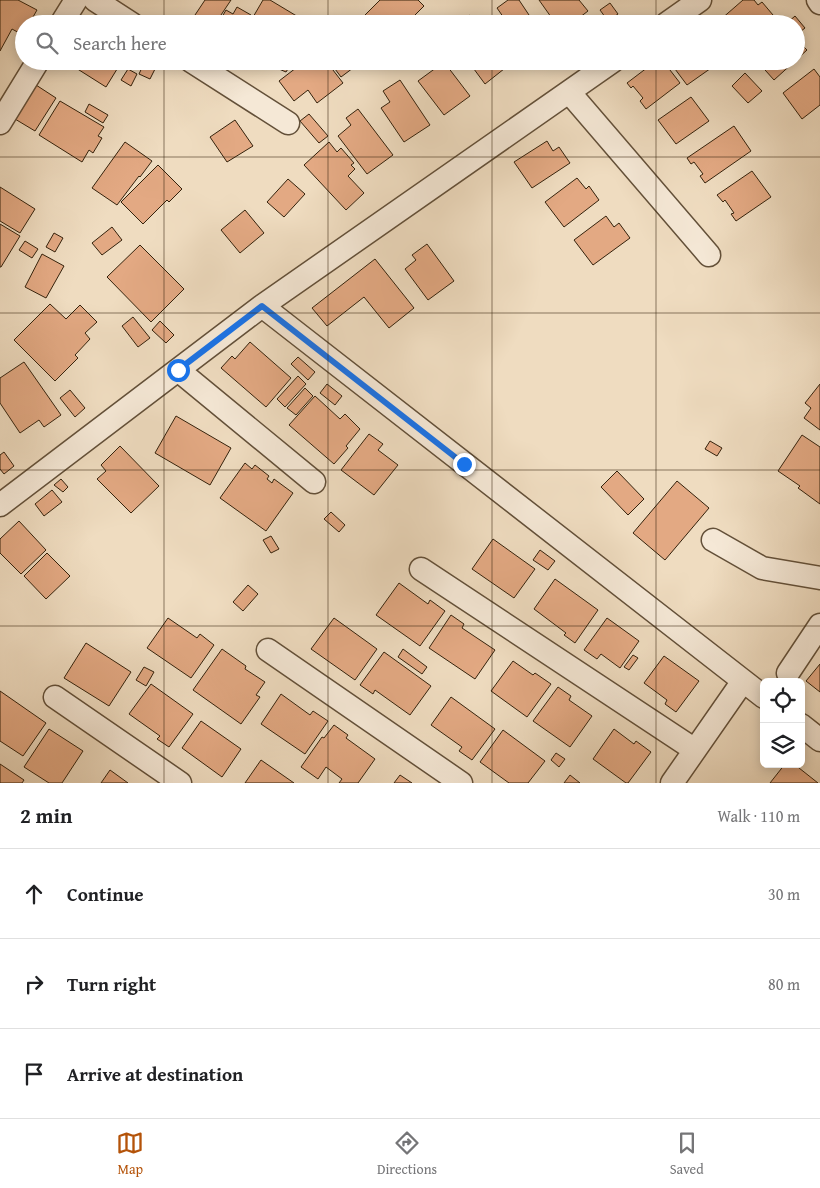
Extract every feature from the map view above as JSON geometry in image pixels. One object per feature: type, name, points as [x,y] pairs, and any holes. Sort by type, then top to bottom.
[{"type":"street","points":[[67,15],[76,0]]},
{"type":"street","points":[[95,0],[118,15]]},
{"type":"street","points":[[679,15],[700,0]]},
{"type":"street","points":[[0,123],[32,70]]},
{"type":"street","points":[[205,70],[288,123]]},
{"type":"street","points":[[0,505],[262,306],[601,70]]},
{"type":"street","points":[[570,92],[709,255]]},
{"type":"street","points":[[262,306],[760,694]]},
{"type":"street","points":[[178,370],[314,482]]},
{"type":"street","points":[[713,540],[762,568],[820,578]]},
{"type":"street","points":[[421,569],[695,750]]},
{"type":"street","points":[[788,673],[820,625]]},
{"type":"street","points":[[268,650],[461,783]]},
{"type":"street","points":[[672,783],[743,681]]},
{"type":"street","points":[[55,697],[180,783]]},
{"type":"street","points":[[805,729],[820,740]]},
{"type":"building","points":[[0,0],[18,0],[37,10],[34,15],[15,15],[15,31],[12,29],[0,51]]},
{"type":"building","points":[[205,0],[231,0],[221,15],[195,15]]},
{"type":"building","points":[[263,0],[270,0],[295,15],[254,15]]},
{"type":"building","points":[[380,0],[418,0],[424,6],[415,15],[365,15]]},
{"type":"building","points":[[508,0],[519,0],[529,15],[502,15],[497,8]]},
{"type":"building","points":[[539,0],[579,0],[588,11],[583,15],[550,15]]},
{"type":"building","points":[[743,0],[754,0],[758,5],[762,2],[773,15],[726,15]]},
{"type":"building","points":[[610,3],[618,14],[604,15],[600,10]]},
{"type":"building","points":[[237,7],[251,15],[223,15],[226,10],[233,14]]},
{"type":"building","points":[[814,69],[820,77],[820,105],[802,119],[783,93]]},
{"type":"building","points":[[79,70],[116,70],[106,87]]},
{"type":"building","points":[[127,70],[137,74],[131,86],[121,80]]},
{"type":"building","points":[[141,70],[154,70],[150,79],[139,74]]},
{"type":"building","points":[[293,70],[333,70],[343,83],[317,103],[308,90],[294,101],[279,81]]},
{"type":"building","points":[[336,70],[350,70],[341,77]]},
{"type":"building","points":[[433,70],[450,70],[470,96],[444,115],[418,81]]},
{"type":"building","points":[[475,70],[503,70],[485,84]]},
{"type":"building","points":[[644,70],[670,70],[680,83],[646,109],[640,101],[643,98],[633,86],[631,88],[627,83]]},
{"type":"building","points":[[676,70],[708,70],[687,85]]},
{"type":"building","points":[[765,70],[785,70],[774,80]]},
{"type":"building","points":[[745,73],[762,91],[748,103],[732,86]]},
{"type":"building","points":[[400,80],[430,125],[404,142],[381,108],[390,102],[383,91]]},
{"type":"building","points":[[36,85],[56,98],[35,131],[15,119]]},
{"type":"building","points":[[691,97],[709,121],[676,144],[658,120]]},
{"type":"building","points":[[60,101],[104,127],[98,136],[102,138],[93,153],[89,150],[82,162],[39,135]]},
{"type":"building","points":[[89,104],[108,115],[103,123],[85,112]]},
{"type":"building","points":[[358,109],[393,155],[367,174],[338,136],[351,125],[346,118]]},
{"type":"building","points":[[309,114],[328,136],[319,143],[300,121]]},
{"type":"building","points":[[235,120],[253,146],[227,162],[210,137]]},
{"type":"building","points":[[734,126],[751,151],[705,183],[700,176],[703,174],[694,162],[691,164],[687,158]]},
{"type":"building","points":[[547,141],[553,151],[559,147],[570,163],[532,188],[514,162]]},
{"type":"building","points":[[125,142],[152,161],[117,205],[92,188]]},
{"type":"building","points":[[329,142],[337,152],[341,148],[354,163],[351,165],[355,169],[348,176],[364,193],[346,210],[304,165]]},
{"type":"building","points":[[158,165],[182,189],[169,202],[167,200],[143,224],[121,202]]},
{"type":"building","points":[[752,171],[771,197],[736,221],[731,214],[734,213],[725,200],[723,202],[717,195]]},
{"type":"building","points":[[577,178],[586,189],[589,186],[599,200],[564,227],[545,202]]},
{"type":"building","points":[[288,179],[305,194],[284,217],[267,202]]},
{"type":"building","points":[[0,187],[35,209],[20,233],[0,221]]},
{"type":"building","points":[[245,210],[264,233],[240,253],[221,230]]},
{"type":"building","points":[[606,216],[614,227],[619,223],[630,238],[593,265],[574,240]]},
{"type":"building","points":[[0,224],[20,236],[1,267],[0,267]]},
{"type":"building","points":[[112,227],[122,240],[102,255],[92,243]]},
{"type":"building","points":[[54,233],[63,238],[55,252],[46,247]]},
{"type":"building","points":[[25,241],[38,249],[32,258],[19,250]]},
{"type":"building","points":[[427,244],[454,281],[428,300],[405,269],[416,260],[412,255]]},
{"type":"building","points":[[140,245],[184,289],[151,322],[107,277]]},
{"type":"building","points":[[42,254],[64,266],[46,298],[25,287]]},
{"type":"building","points":[[375,259],[414,308],[389,328],[364,297],[327,326],[312,308]]},
{"type":"building","points":[[50,304],[66,319],[80,305],[97,322],[85,333],[90,339],[75,355],[78,358],[55,381],[14,340]]},
{"type":"building","points":[[133,317],[150,338],[138,347],[122,326]]},
{"type":"building","points":[[160,321],[174,335],[166,343],[152,330]]},
{"type":"building","points":[[250,342],[291,378],[266,407],[221,368],[232,356],[235,359]]},
{"type":"building","points":[[298,357],[315,372],[308,380],[291,364]]},
{"type":"building","points":[[24,362],[61,415],[44,427],[39,420],[20,433],[0,403],[0,378]]},
{"type":"building","points":[[298,376],[306,384],[285,407],[277,399]]},
{"type":"building","points":[[327,384],[342,396],[335,405],[320,393]]},
{"type":"building","points":[[820,384],[820,430],[804,418],[811,408],[805,403]]},
{"type":"building","points":[[305,388],[313,396],[296,415],[287,408]]},
{"type":"building","points":[[70,390],[85,408],[75,417],[60,398]]},
{"type":"building","points":[[315,396],[340,419],[345,414],[360,429],[346,446],[348,448],[334,464],[289,425]]},
{"type":"building","points":[[176,416],[231,448],[210,485],[155,453]]},
{"type":"building","points":[[369,434],[383,444],[378,450],[398,465],[374,495],[341,470]]},
{"type":"building","points":[[802,435],[820,447],[820,504],[798,488],[800,486],[778,471]]},
{"type":"building","points":[[710,441],[722,448],[717,456],[705,449]]},
{"type":"building","points":[[120,446],[159,486],[131,513],[97,479],[106,471],[101,465]]},
{"type":"building","points":[[4,452],[14,466],[4,474],[0,469],[0,455]]},
{"type":"building","points":[[245,463],[252,469],[255,465],[269,476],[267,479],[272,483],[274,479],[293,493],[266,531],[220,498]]},
{"type":"building","points":[[617,471],[644,499],[628,515],[601,487]]},
{"type":"building","points":[[61,479],[68,487],[63,492],[54,485]]},
{"type":"building","points":[[677,481],[709,508],[665,560],[633,533]]},
{"type":"building","points":[[52,490],[62,502],[44,516],[35,504]]},
{"type":"building","points":[[331,512],[345,525],[339,532],[324,519]]},
{"type":"building","points":[[19,521],[46,550],[21,574],[0,553],[0,539]]},
{"type":"building","points":[[271,536],[279,549],[271,553],[263,540]]},
{"type":"building","points":[[493,539],[535,569],[514,598],[472,569]]},
{"type":"building","points":[[540,550],[555,561],[548,570],[533,560]]},
{"type":"building","points":[[47,553],[70,576],[46,599],[24,576]]},
{"type":"building","points":[[555,579],[598,610],[575,643],[564,635],[566,633],[534,609]]},
{"type":"building","points":[[399,583],[428,604],[430,600],[445,611],[420,646],[376,615]]},
{"type":"building","points":[[248,585],[258,594],[243,611],[233,602]]},
{"type":"building","points":[[451,615],[464,624],[462,628],[495,650],[475,679],[429,648]]},
{"type":"building","points":[[168,618],[197,638],[200,634],[214,645],[191,678],[147,648]]},
{"type":"building","points":[[334,618],[377,649],[355,680],[311,649]]},
{"type":"building","points":[[607,618],[639,641],[620,668],[601,654],[597,659],[584,650]]},
{"type":"building","points":[[86,643],[131,672],[109,706],[64,678]]},
{"type":"building","points":[[222,649],[246,666],[245,669],[265,682],[256,695],[260,697],[241,724],[193,690]]},
{"type":"building","points":[[403,649],[427,667],[422,674],[398,657]]},
{"type":"building","points":[[384,652],[431,686],[410,715],[375,690],[373,694],[360,685]]},
{"type":"building","points":[[633,655],[638,658],[629,670],[624,667]]},
{"type":"building","points":[[664,656],[699,681],[676,712],[665,704],[667,700],[644,683]]},
{"type":"building","points":[[513,661],[533,675],[535,673],[551,684],[527,717],[491,691]]},
{"type":"building","points":[[820,664],[820,692],[806,681]]},
{"type":"building","points":[[144,667],[154,672],[146,686],[136,680]]},
{"type":"building","points":[[151,684],[193,714],[169,747],[157,739],[160,736],[129,714]]},
{"type":"building","points":[[558,687],[571,696],[569,700],[592,716],[570,747],[533,721]]},
{"type":"building","points":[[0,691],[46,723],[23,756],[0,741]]},
{"type":"building","points":[[281,694],[310,715],[313,711],[328,721],[305,754],[261,724]]},
{"type":"building","points":[[451,697],[495,729],[472,760],[459,751],[462,747],[431,725]]},
{"type":"building","points":[[201,721],[241,749],[222,777],[182,748]]},
{"type":"building","points":[[334,725],[348,735],[346,738],[375,759],[358,783],[339,783],[342,779],[326,767],[318,779],[301,767],[322,737],[324,738]]},
{"type":"building","points":[[49,729],[83,751],[62,783],[49,783],[24,767]]},
{"type":"building","points":[[614,729],[634,744],[636,741],[651,752],[628,783],[593,759]]},
{"type":"building","points":[[503,730],[545,761],[528,783],[509,783],[480,762]]},
{"type":"building","points":[[556,753],[565,759],[559,767],[551,760]]},
{"type":"building","points":[[261,760],[294,783],[245,783]]},
{"type":"building","points":[[0,764],[24,780],[22,783],[0,783]]},
{"type":"building","points":[[782,768],[799,768],[818,783],[770,783]]},
{"type":"building","points":[[110,770],[128,783],[101,783]]},
{"type":"building","points":[[400,775],[412,783],[394,783]]},
{"type":"building","points":[[570,775],[580,783],[564,783]]},
{"type":"route","points":[[178,370],[262,306],[464,464]]}]
